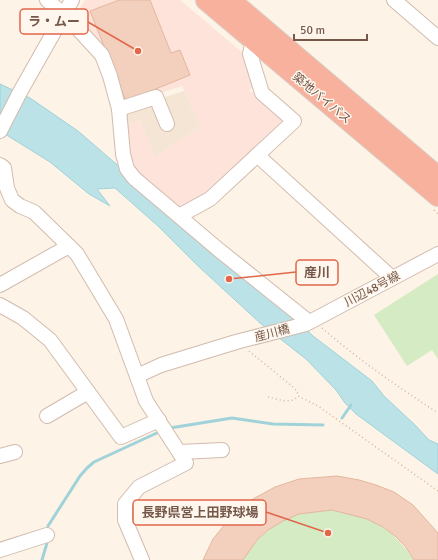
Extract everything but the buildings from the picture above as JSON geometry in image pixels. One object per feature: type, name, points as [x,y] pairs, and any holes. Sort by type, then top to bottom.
[{"type":"highway","name":"築地バイパス","points":[[206,0],[438,196]]},
{"type":"highway","name":"築地バイパス","points":[[230,0],[438,177]]},
{"type":"street","points":[[47,0],[63,13],[86,36],[102,56],[110,76],[119,109],[123,154],[127,169],[134,178],[219,250],[309,322]]},
{"type":"street","points":[[0,131],[63,13],[72,0]]},
{"type":"street","points":[[394,0],[438,38]]},
{"type":"street","points":[[179,216],[210,199],[294,122],[262,92],[250,54],[253,40]]},
{"type":"street","points":[[119,109],[156,97],[167,124]]},
{"type":"street","points":[[257,155],[392,278]]},
{"type":"street","points":[[0,165],[4,168],[7,188],[12,200],[20,206],[34,212],[77,254],[116,319],[146,401],[186,463],[139,487],[125,504],[125,520],[142,560]]},
{"type":"street","points":[[0,285],[69,246]]},
{"type":"street","name":"川辺48号線","points":[[309,322],[438,254]]},
{"type":"street","points":[[0,305],[24,318],[50,340],[121,438],[159,420]]},
{"type":"street","name":"産川橋","points":[[237,342],[309,322]]},
{"type":"street","points":[[137,376],[161,365],[237,342]]},
{"type":"street","points":[[47,416],[88,392]]},
{"type":"street","points":[[180,452],[222,450]]},
{"type":"street","points":[[0,456],[15,452]]},
{"type":"street","points":[[0,550],[47,535]]},
{"type":"path","points":[[309,322],[438,413]]},
{"type":"path","points":[[237,342],[293,387],[297,391],[298,396],[318,406],[438,491]]},
{"type":"path","points":[[268,397],[290,402],[298,396]]},
{"type":"shaded area","points":[[85,0],[180,0],[245,55],[256,85],[249,90],[285,122],[207,196],[178,212],[131,168],[123,126],[140,120],[155,157],[201,126],[182,86],[122,105],[75,16]]},
{"type":"shaded area","points":[[184,91],[201,126],[155,157],[140,120],[123,126],[122,111]]},
{"type":"green space","points":[[438,274],[438,359],[432,350],[407,366],[374,315]]},
{"type":"green space","points":[[332,510],[368,519],[382,526],[405,548],[414,560],[243,560],[248,552],[267,531],[283,521],[300,514]]},
{"type":"water","points":[[0,84],[30,98],[78,131],[297,320],[313,336],[372,381],[384,396],[429,440],[438,444],[438,474],[356,414],[345,403],[336,390],[306,359],[260,323],[197,265],[158,226],[115,188],[97,189],[110,206],[89,194],[50,162],[0,131]]},
{"type":"waterway","points":[[342,418],[351,405]]},
{"type":"waterway","points":[[170,428],[232,418],[273,424],[323,425]]},
{"type":"waterway","points":[[48,526],[80,476],[94,462],[159,432]]},
{"type":"waterway","points":[[42,560],[47,543]]},
{"type":"place","name":"ラ・ムー","points":[[138,51]]},
{"type":"place","name":"産川","points":[[229,279]]},
{"type":"place","name":"長野県営上田野球場","points":[[328,533]]}]
